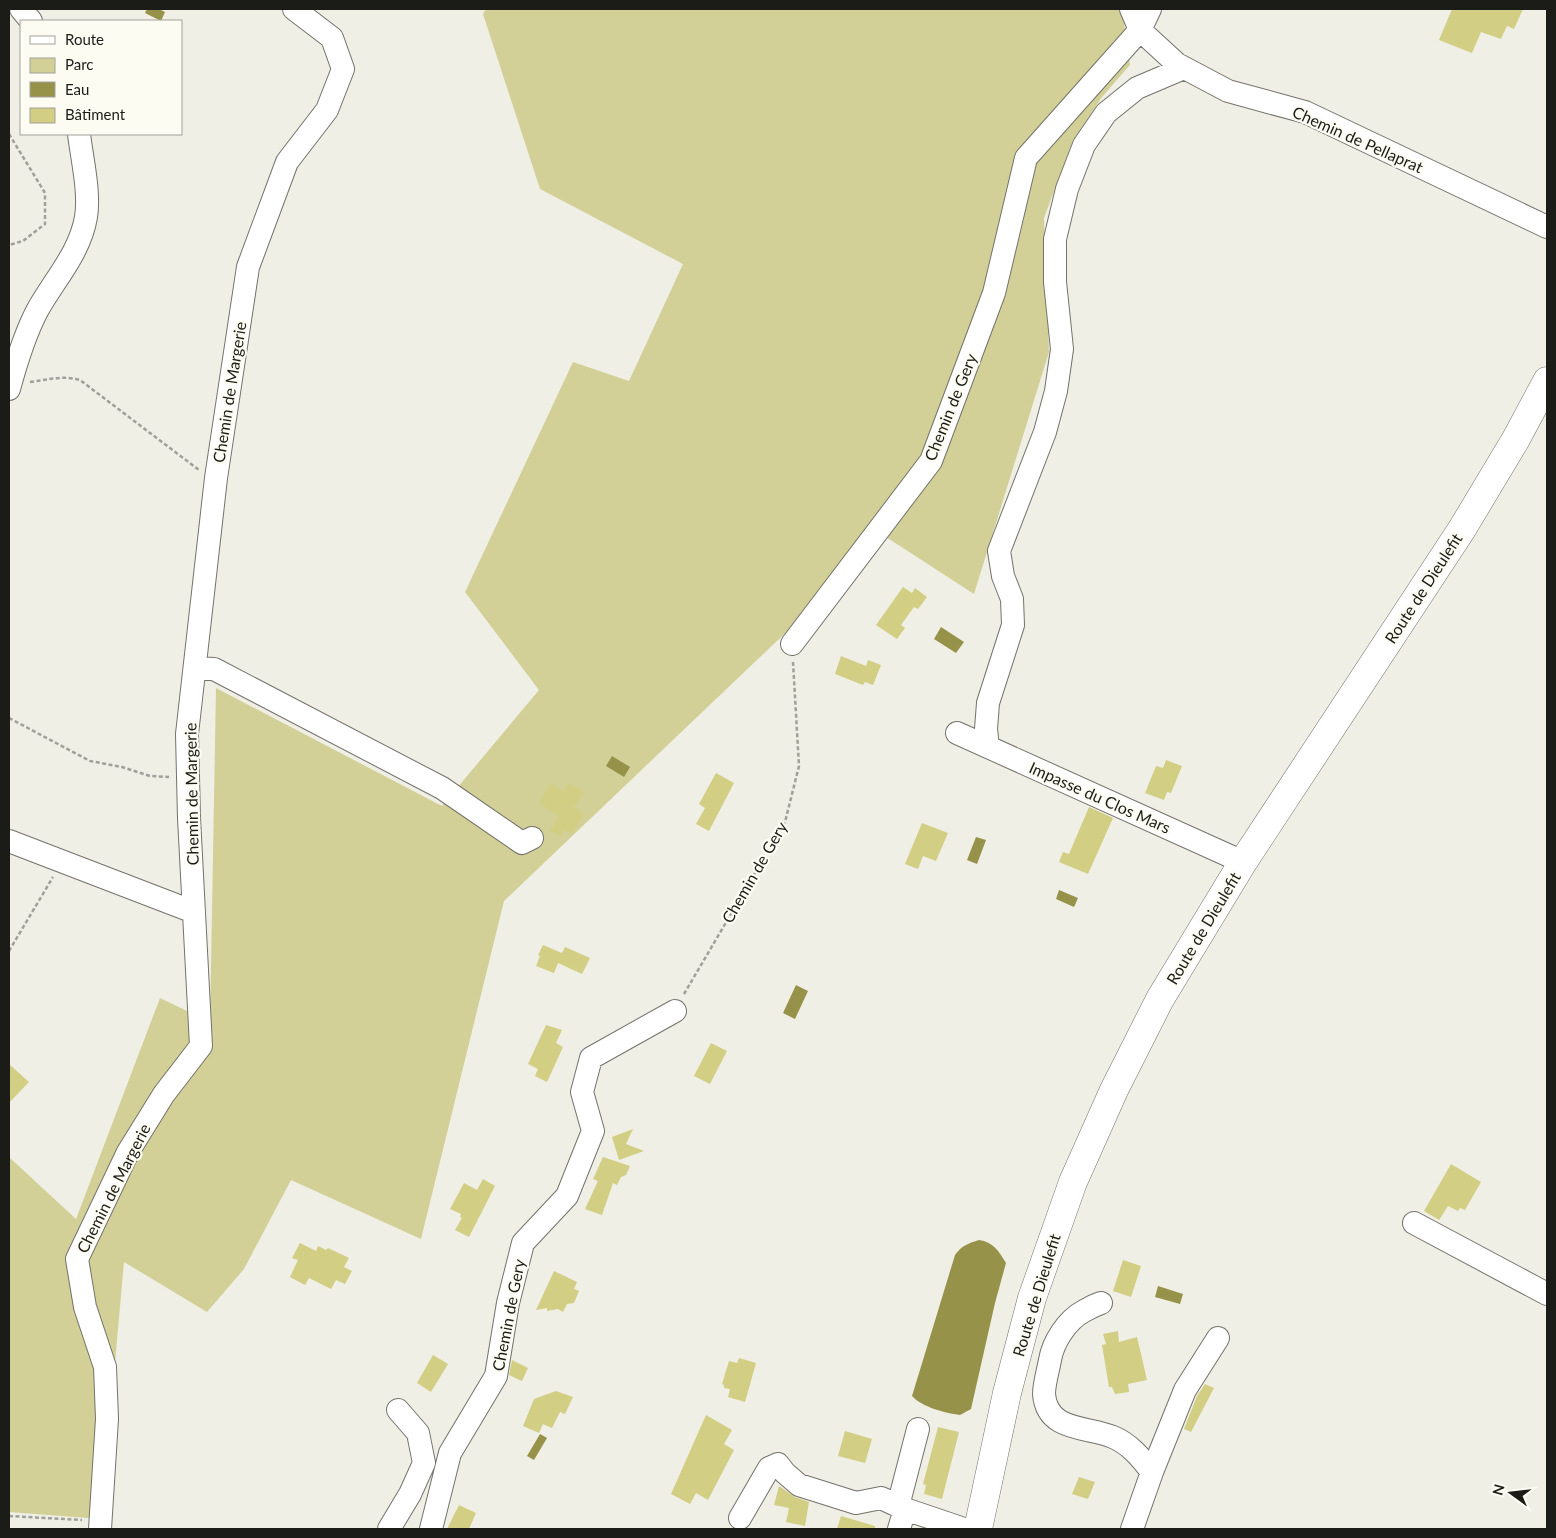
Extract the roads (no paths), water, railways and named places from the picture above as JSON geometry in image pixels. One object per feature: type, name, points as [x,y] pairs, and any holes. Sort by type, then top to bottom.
[{"type":"main road","name":"Route de Dieulefit","points":[[978,1529],[1007,1394],[1032,1298],[1073,1182],[1114,1090],[1160,1000],[1243,862],[1462,529],[1516,439],[1547,381]]},
{"type":"street","points":[[21,9],[30,20]]},
{"type":"street","name":"Chemin de Margerie","points":[[100,1525],[107,1419],[105,1367],[85,1306],[77,1259],[128,1152],[164,1094],[201,1046],[187,734],[196,668],[216,478],[248,267],[287,162],[327,110],[343,69],[332,38],[294,9]]},
{"type":"street","name":"Chemin de Pellaprat","points":[[1131,9],[1140,30],[1177,64],[1184,68],[1228,91],[1305,112],[1547,227]]},
{"type":"street","name":"Chemin de Gery","points":[[792,644],[930,461],[994,293],[1026,158],[1140,30],[1150,9]]},
{"type":"street","points":[[988,747],[986,729],[988,703],[1013,624],[1012,599],[1003,576],[999,552],[1045,432],[1056,391],[1062,349],[1056,282],[1055,239],[1067,190],[1084,145],[1106,114],[1137,88],[1184,68]]},
{"type":"street","points":[[9,387],[29,326],[38,308],[74,251],[84,224],[86,192],[79,135]]},
{"type":"street","points":[[196,668],[214,669],[404,767],[442,788],[522,843],[532,838]]},
{"type":"street","name":"Impasse du Clos Mars","points":[[957,733],[1243,862]]},
{"type":"street","points":[[9,841],[194,912]]},
{"type":"street","name":"Chemin de Gery","points":[[430,1529],[450,1453],[496,1376],[508,1303],[523,1243],[567,1196],[593,1131],[582,1092],[591,1058],[675,1011]]},
{"type":"street","points":[[1414,1223],[1547,1294]]},
{"type":"street","points":[[1101,1303],[1082,1311],[1060,1336],[1051,1352],[1044,1393],[1048,1410],[1064,1425],[1113,1437],[1129,1446],[1152,1472]]},
{"type":"street","points":[[1132,1529],[1152,1472],[1185,1390],[1218,1338]]},
{"type":"street","points":[[389,1529],[410,1494],[424,1463],[418,1433],[398,1410]]},
{"type":"street","points":[[901,1515],[918,1429]]},
{"type":"street","points":[[740,1518],[769,1468],[778,1464],[798,1485],[856,1502],[881,1498],[901,1515],[964,1529]]},
{"type":"water","points":[[147,9],[159,9],[165,12],[161,20],[145,13]]},
{"type":"water","points":[[941,627],[964,642],[956,653],[934,639]]},
{"type":"water","points":[[612,756],[630,767],[624,777],[606,766]]},
{"type":"water","points":[[976,837],[986,840],[977,864],[967,860]]},
{"type":"water","points":[[1059,890],[1078,898],[1074,907],[1056,899]]},
{"type":"water","points":[[796,985],[808,991],[795,1019],[783,1013]]},
{"type":"water","points":[[979,1240],[995,1248],[1006,1263],[971,1409],[960,1415],[928,1406],[912,1396],[955,1255],[966,1245]]},
{"type":"water","points":[[1158,1286],[1183,1294],[1180,1304],[1155,1297]]},
{"type":"water","points":[[540,1434],[547,1438],[534,1460],[527,1456]]}]
